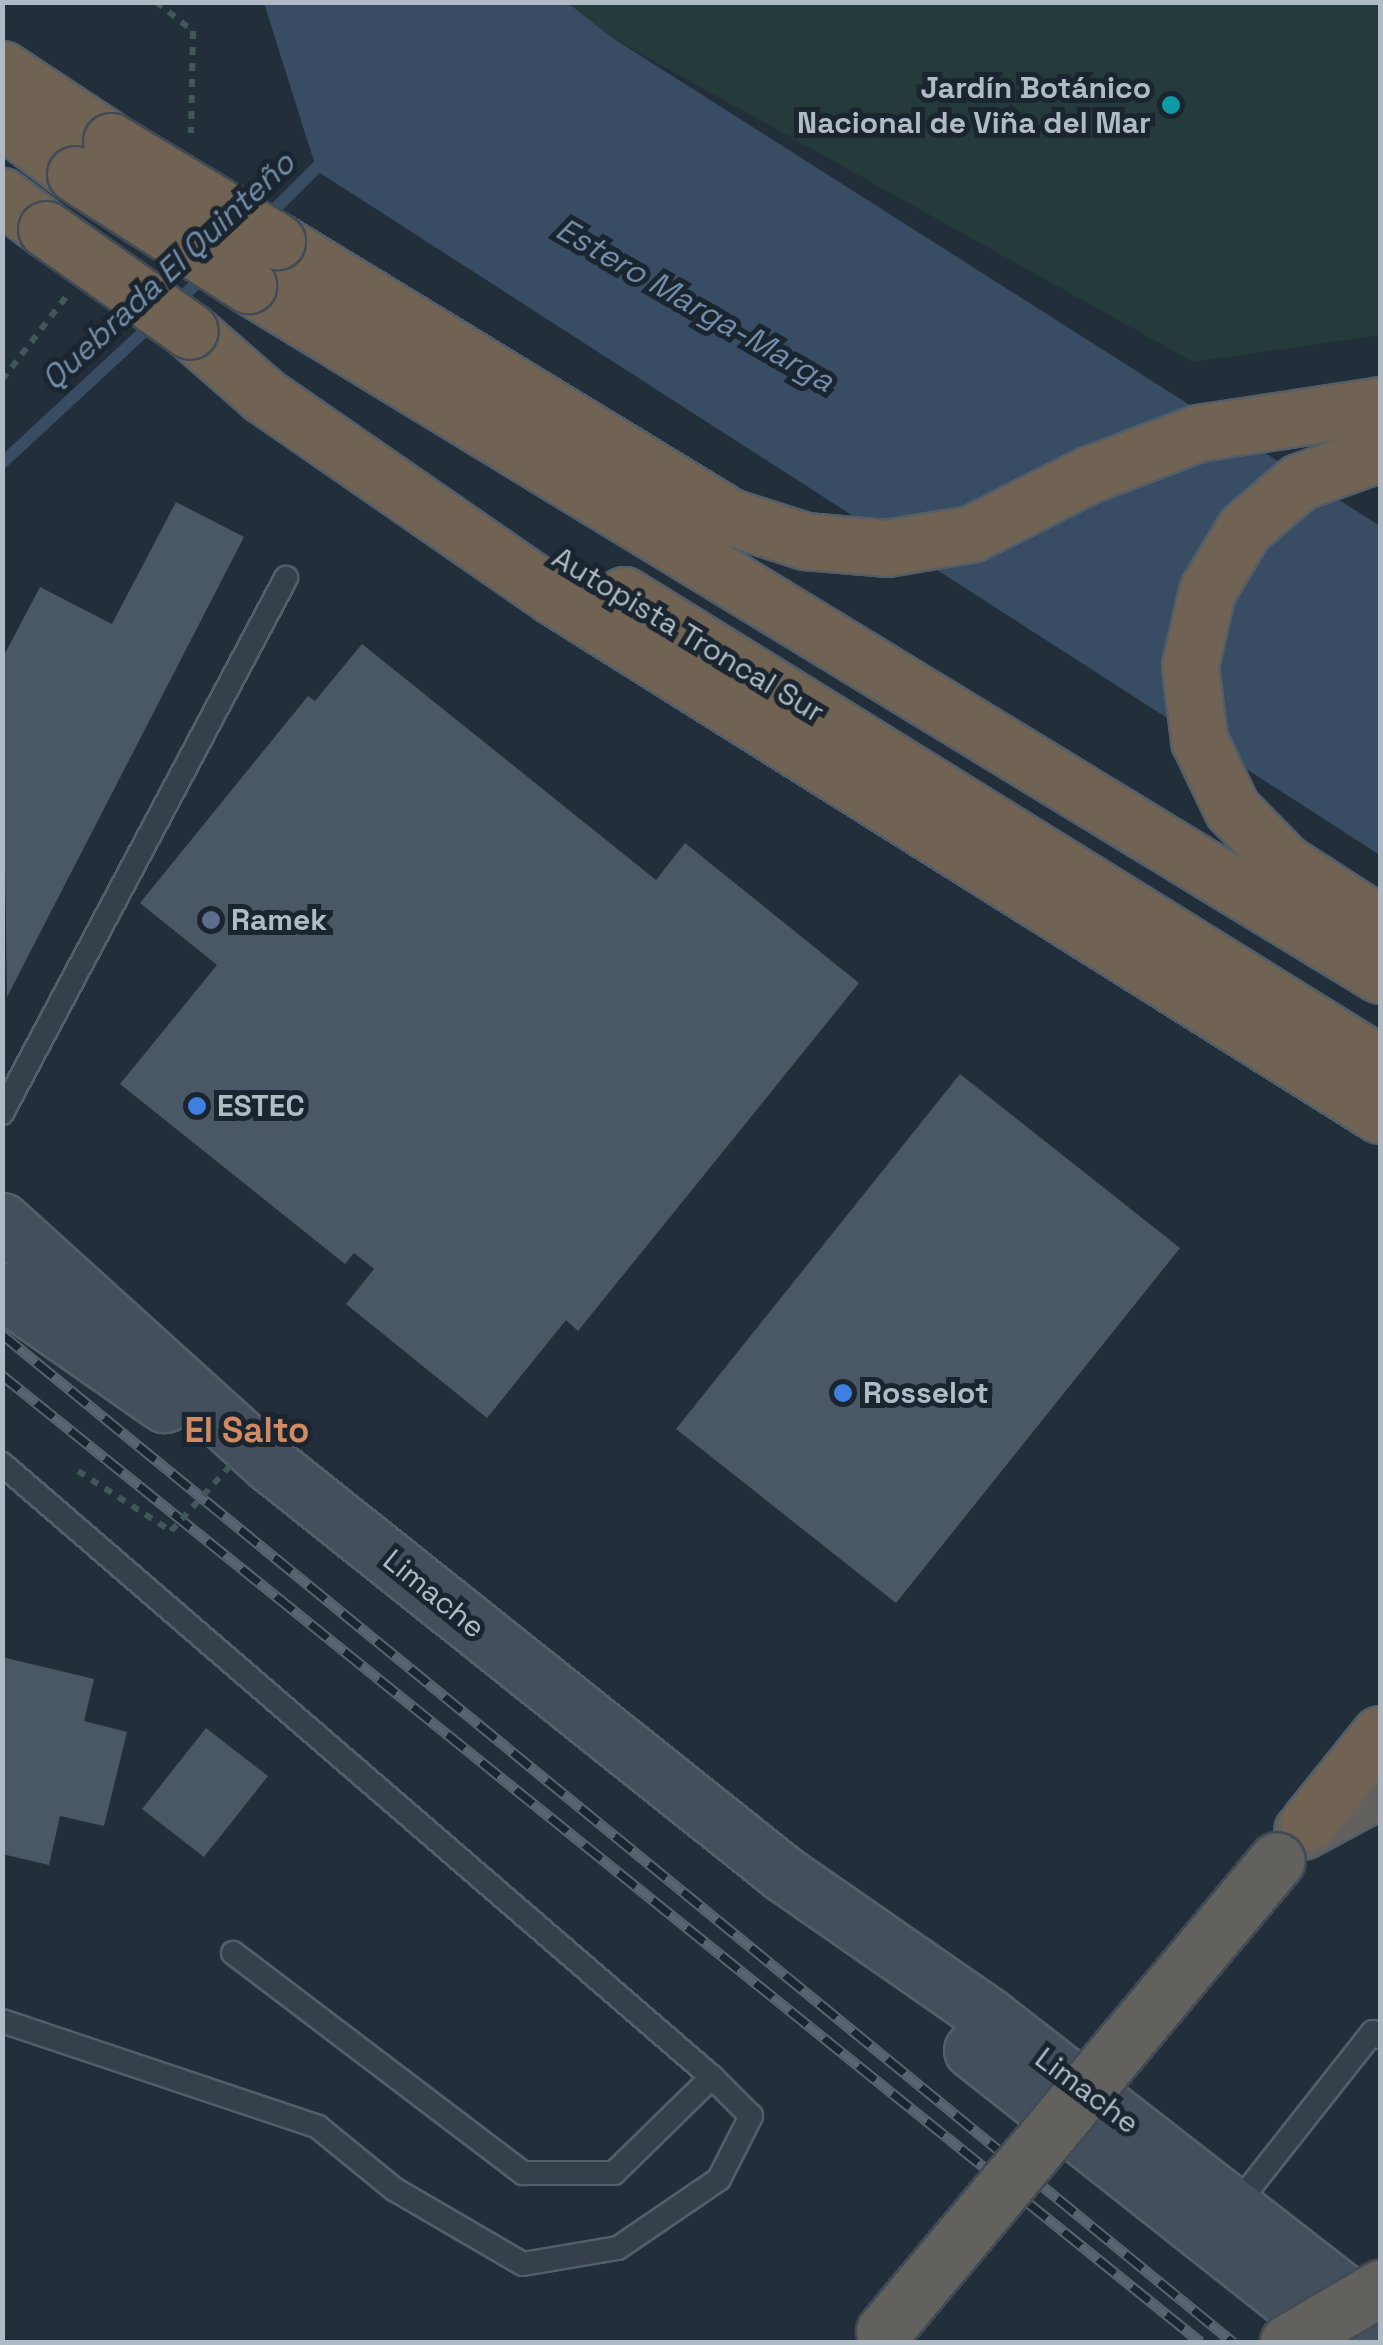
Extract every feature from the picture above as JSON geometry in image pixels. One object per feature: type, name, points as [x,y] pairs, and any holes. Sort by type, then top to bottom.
[{"type":"highway","points":[[2,69],[93,158]]},
{"type":"highway","points":[[2,119],[93,158],[263,263],[1380,975]]},
{"type":"highway","name":"Autopista Troncal Sur","points":[[2,196],[190,331],[1380,1064]]},
{"type":"highway","points":[[263,263],[730,517],[844,547],[929,544],[971,534],[1088,475],[1198,434],[1376,421]]},
{"type":"highway","points":[[190,331],[263,395],[553,596],[1380,1115]]},
{"type":"highway","points":[[1376,421],[1244,529],[1207,591],[1193,646],[1192,703],[1213,776],[1256,838],[1380,924]]},
{"type":"highway","points":[[877,2337],[1380,1734]]},
{"type":"highway","points":[[1293,1841],[1380,1789]]},
{"type":"highway","points":[[1288,2342],[1380,2288]]},
{"type":"main road","name":"Limache","points":[[2,1222],[250,1465]]},
{"type":"main road","name":"Limache","points":[[2,1291],[250,1465],[784,1874],[1237,2204],[1380,2321]]},
{"type":"main road","name":"Limache","points":[[784,1874],[961,2041],[1342,2342]]},
{"type":"lane","points":[[2,1113],[286,578]]},
{"type":"lane","points":[[2,1464],[712,2077],[751,2116],[719,2179],[618,2248],[524,2264],[394,2190],[318,2127],[2,2021]]},
{"type":"lane","points":[[233,1953],[524,2174],[614,2174],[712,2077]]},
{"type":"lane","points":[[1237,2204],[1373,2032],[1380,2037]]},
{"type":"path","points":[[156,2],[193,31]]},
{"type":"path","points":[[78,1471],[170,1531],[250,1465]]},
{"type":"green space","name":"Jardín Botánico Nacional de Viña del Mar","points":[[568,3],[1380,3],[1380,335],[1193,362],[611,37]]},
{"type":"water","name":"Estero Marga-Marga","points":[[264,3],[568,3],[611,37],[1380,526],[1380,855],[317,171]]},
{"type":"building","points":[[176,502],[244,537],[7,997],[2,659],[40,587],[112,624]]},
{"type":"building","points":[[362,644],[656,880],[685,843],[859,983],[578,1331],[566,1320],[487,1418],[346,1304],[374,1269],[354,1253],[345,1264],[120,1084],[217,965],[140,903],[308,696],[315,701]]},
{"type":"building","points":[[960,1074],[1180,1248],[896,1603],[676,1429]]},
{"type":"building","points":[[2,1657],[94,1679],[84,1721],[127,1732],[104,1826],[60,1816],[49,1865],[2,1854]]},
{"type":"building","points":[[206,1728],[268,1776],[204,1857],[142,1809]]},
{"type":"waterway","name":"Quebrada El Quinteño","points":[[264,220],[324,160]]},
{"type":"waterway","name":"Quebrada El Quinteño","points":[[173,305],[206,275]]},
{"type":"waterway","name":"Quebrada El Quinteño","points":[[2,463],[154,322]]},
{"type":"railway","points":[[2,1334],[1233,2342]]},
{"type":"railway","points":[[2,1375],[1201,2342]]},
{"type":"place","name":"Jardín Botánico Nacional de Viña del Mar","points":[[1171,105]]},
{"type":"place","name":"Ramek","points":[[211,920]]},
{"type":"place","name":"ESTEC","points":[[197,1106]]},
{"type":"place","name":"Rosselot","points":[[843,1393]]},
{"type":"district","name":"El Salto","points":[[247,1430]]}]
